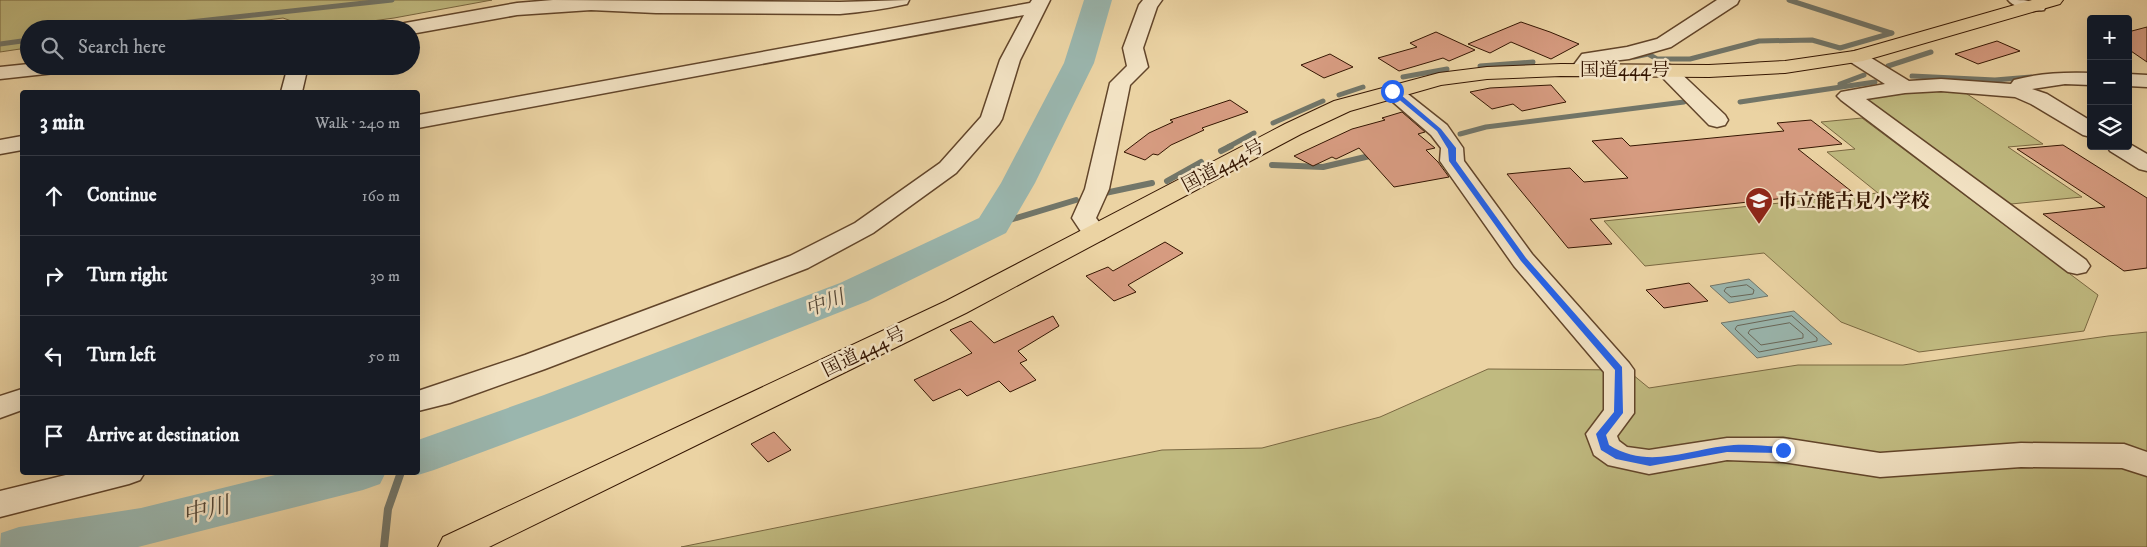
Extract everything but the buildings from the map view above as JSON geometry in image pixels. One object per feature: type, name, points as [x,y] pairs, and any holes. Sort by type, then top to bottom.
[{"type":"highway","name":"国道444号","points":[[456,547],[956,307],[1342,106],[1439,79],[1487,73],[1580,70],[1709,71],[1785,67],[1856,56],[2036,2]]},
{"type":"street","points":[[420,26],[517,9],[553,6],[591,4],[656,7],[840,8],[869,6],[900,0]]},
{"type":"street","points":[[1095,234],[1084,218],[1097,189],[1120,84],[1138,67],[1133,48],[1148,5],[1153,0]]},
{"type":"street","points":[[1580,70],[1589,58],[1628,52],[1664,43],[1730,0]]},
{"type":"street","points":[[420,121],[1039,4]]},
{"type":"street","points":[[420,401],[535,362],[799,262],[864,228],[948,168],[992,119],[1010,60],[1039,4]]},
{"type":"street","points":[[1856,56],[1905,86]]},
{"type":"street","points":[[1666,70],[1717,120]]},
{"type":"street","points":[[0,73],[20,71]]},
{"type":"street","points":[[292,90],[296,75]]},
{"type":"street","points":[[2019,91],[2021,84],[2065,78],[2087,79]]},
{"type":"street","points":[[2132,80],[2147,81]]},
{"type":"street","points":[[2077,266],[1848,96],[1905,86],[1941,85],[2019,91],[2039,99],[2087,128]]},
{"type":"street","points":[[1392,91],[1439,130],[1452,148],[1452,161],[1523,260],[1619,370],[1618,413],[1601,434],[1605,447],[1619,457],[1650,462],[1727,449],[1783,450],[1880,465],[2021,455],[2124,456],[2147,464]]},
{"type":"street","points":[[0,147],[20,143]]},
{"type":"street","points":[[2124,150],[2147,164]]},
{"type":"street","points":[[0,407],[20,400]]},
{"type":"street","points":[[0,504],[117,475]]},
{"type":"shaded area","points":[[0,0],[492,0],[379,20],[289,20],[283,18],[267,20],[20,20],[20,49],[0,52]]},
{"type":"shaded area","points":[[1918,90],[1961,90],[2043,144],[2008,147],[2082,197],[2001,205],[1857,99]]},
{"type":"shaded area","points":[[1862,118],[2098,295],[2084,331],[1919,352],[1841,322],[1764,253],[1645,266],[1604,221],[1878,193],[1827,152],[1855,149],[1821,122]]},
{"type":"shaded area","points":[[2147,332],[2147,547],[681,547],[1162,450],[1262,448],[1380,417],[1488,369],[1627,370],[1649,388],[1798,365],[1903,365]]},
{"type":"water","points":[[1749,279],[1768,296],[1729,303],[1710,286]]},
{"type":"water","points":[[1794,311],[1832,344],[1757,358],[1721,323]]},
{"type":"waterway","points":[[209,20],[392,0]]},
{"type":"waterway","name":"中川","points":[[420,457],[560,406],[854,292],[993,225],[1018,183],[1079,63],[1098,0]]},
{"type":"waterway","points":[[1789,0],[1891,33]]},
{"type":"waterway","points":[[1634,57],[1648,54],[1657,59],[1690,59],[1759,41],[1812,40],[1840,48],[1892,33]]},
{"type":"waterway","points":[[0,44],[20,41]]},
{"type":"waterway","points":[[1888,66],[1931,52]]},
{"type":"waterway","points":[[1480,66],[1533,62]]},
{"type":"waterway","points":[[1403,77],[1447,69]]},
{"type":"waterway","points":[[1840,84],[1864,75]]},
{"type":"waterway","points":[[1912,76],[1995,80],[2031,77]]},
{"type":"waterway","points":[[1740,102],[1875,82]]},
{"type":"waterway","points":[[1339,95],[1363,87]]},
{"type":"waterway","points":[[1273,123],[1323,101]]},
{"type":"waterway","points":[[1460,134],[1486,127],[1684,102]]},
{"type":"waterway","points":[[1228,147],[1254,133]]},
{"type":"waterway","points":[[1221,151],[1231,146]]},
{"type":"waterway","points":[[1272,165],[1323,167],[1374,155]]},
{"type":"waterway","points":[[1167,181],[1201,162]]},
{"type":"waterway","points":[[1105,193],[1152,183]]},
{"type":"waterway","points":[[993,225],[1076,200]]},
{"type":"waterway","name":"中川","points":[[19,547],[141,527],[351,475]]},
{"type":"waterway","points":[[384,547],[388,509],[400,475]]},
{"type":"place","name":"市立能古見小学校","points":[[1759,225]]},
{"type":"route","points":[[1392,91],[1439,130],[1452,148],[1452,161],[1523,260],[1619,370],[1618,413],[1601,434],[1605,447],[1619,457],[1650,462],[1727,449],[1783,450]]}]
